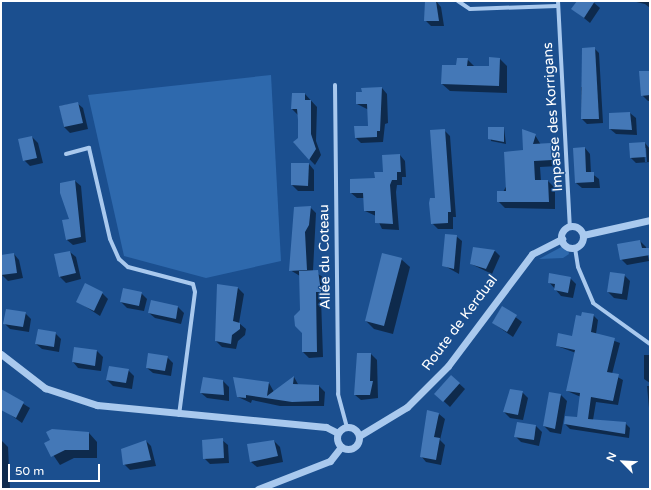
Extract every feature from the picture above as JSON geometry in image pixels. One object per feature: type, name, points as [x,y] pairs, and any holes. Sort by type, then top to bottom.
[{"type":"street","points":[[458,1],[470,8],[557,6]]},
{"type":"street","name":"Impasse des Korrigans","points":[[558,1],[557,6],[570,227]]},
{"type":"street","name":"Allée du Coteau","points":[[334,85],[338,394],[347,427]]},
{"type":"street","points":[[66,154],[89,148],[110,238],[119,259],[128,267],[193,284],[195,292],[179,415]]},
{"type":"street","points":[[583,235],[650,220]]},
{"type":"street","points":[[570,227],[577,227],[583,235],[581,244],[575,248]]},
{"type":"street","name":"Route de Kerdual","points":[[340,446],[353,448],[358,436],[407,407],[448,366],[532,254],[562,239],[563,233],[570,227]]},
{"type":"street","points":[[562,239],[565,245],[575,248]]},
{"type":"street","points":[[575,248],[578,267],[593,303],[650,344]]},
{"type":"street","points":[[1,354],[23,374],[71,399],[179,415],[326,427],[338,433]]},
{"type":"street","points":[[338,433],[347,427],[358,436]]},
{"type":"street","points":[[258,489],[330,461],[340,446],[338,433]]},
{"type":"shaded area","points":[[271,75],[281,261],[206,278],[124,256],[88,95]]},
{"type":"shaded area","points":[[567,244],[569,254],[563,258],[539,259]]},
{"type":"building","points":[[425,1],[436,1],[439,21],[424,21]]},
{"type":"building","points":[[577,1],[595,1],[584,18],[571,9]]},
{"type":"building","points":[[595,47],[599,119],[581,119],[582,48]]},
{"type":"building","points":[[489,57],[500,58],[499,86],[441,84],[442,65],[456,65],[457,58],[468,58],[467,66],[489,66]]},
{"type":"building","points":[[639,71],[650,71],[650,95],[641,96]]},
{"type":"building","points":[[382,87],[380,131],[377,131],[377,137],[355,138],[354,126],[368,126],[367,104],[356,104],[356,92],[362,92],[361,88]]},
{"type":"building","points":[[292,93],[305,93],[305,100],[311,100],[311,134],[316,149],[309,160],[293,142],[298,138],[298,120],[297,109],[291,109]]},
{"type":"building","points":[[78,102],[83,123],[64,127],[59,106]]},
{"type":"building","points":[[630,112],[632,130],[609,129],[609,113]]},
{"type":"building","points":[[488,127],[504,127],[504,142],[488,139]]},
{"type":"building","points":[[445,129],[451,212],[448,212],[448,223],[431,224],[429,203],[430,198],[435,198],[430,130]]},
{"type":"building","points":[[522,129],[536,134],[533,144],[551,143],[552,160],[534,161],[535,180],[548,180],[549,202],[497,202],[497,191],[506,191],[504,152],[523,150]]},
{"type":"building","points":[[32,136],[37,158],[23,161],[18,139]]},
{"type":"building","points":[[645,142],[646,157],[630,158],[629,143]]},
{"type":"building","points":[[585,147],[586,172],[594,172],[594,182],[575,183],[573,148]]},
{"type":"building","points":[[400,154],[401,172],[397,172],[397,180],[392,180],[390,185],[393,224],[375,223],[375,211],[364,211],[363,193],[350,193],[350,179],[375,178],[374,172],[383,172],[382,155]]},
{"type":"building","points":[[291,163],[309,163],[308,186],[291,185]]},
{"type":"building","points":[[75,180],[81,237],[66,240],[62,220],[69,219],[60,193],[60,183]]},
{"type":"building","points":[[311,206],[309,225],[305,232],[307,270],[289,271],[294,207]]},
{"type":"building","points":[[445,234],[457,235],[454,269],[442,266]]},
{"type":"building","points":[[640,240],[642,248],[650,248],[650,255],[620,260],[617,244]]},
{"type":"building","points":[[473,247],[495,250],[486,269],[470,264]]},
{"type":"building","points":[[70,251],[76,273],[59,277],[54,254]]},
{"type":"building","points":[[14,253],[17,273],[1,275],[1,255]]},
{"type":"building","points":[[382,253],[402,258],[384,326],[365,321]]},
{"type":"building","points":[[318,270],[321,292],[316,292],[317,352],[302,352],[302,333],[295,326],[294,316],[300,310],[299,271]]},
{"type":"building","points":[[610,272],[625,274],[622,294],[607,292]]},
{"type":"building","points":[[549,273],[571,277],[568,293],[554,290],[555,284],[548,283]]},
{"type":"building","points":[[85,283],[103,292],[94,311],[76,302]]},
{"type":"building","points":[[217,284],[238,287],[233,321],[240,323],[240,329],[232,335],[231,344],[215,341]]},
{"type":"building","points":[[123,288],[142,292],[139,306],[120,302]]},
{"type":"building","points":[[151,300],[178,306],[176,319],[148,313]]},
{"type":"building","points":[[502,306],[517,315],[507,332],[492,323]]},
{"type":"building","points":[[6,309],[26,312],[23,327],[3,324]]},
{"type":"building","points":[[582,312],[594,314],[591,332],[615,338],[607,372],[619,374],[613,401],[591,397],[588,419],[626,422],[625,434],[564,424],[565,416],[577,417],[580,393],[566,391],[575,350],[556,346],[558,333],[572,336],[576,315],[581,316]]},
{"type":"building","points":[[38,329],[56,332],[54,347],[35,344]]},
{"type":"building","points":[[74,347],[97,350],[95,366],[72,362]]},
{"type":"building","points":[[148,353],[168,356],[165,371],[146,368]]},
{"type":"building","points":[[357,353],[371,353],[370,381],[373,381],[370,395],[354,395]]},
{"type":"building","points":[[109,366],[129,369],[126,383],[106,380]]},
{"type":"building","points":[[451,375],[460,383],[443,402],[434,394]]},
{"type":"building","points":[[294,376],[293,384],[319,385],[319,401],[292,402],[246,395],[246,398],[237,397],[233,377],[269,382],[267,396]]},
{"type":"building","points":[[203,377],[223,380],[224,395],[200,393]]},
{"type":"building","points":[[1,389],[24,402],[16,418],[1,410]]},
{"type":"building","points":[[510,389],[523,391],[518,415],[503,412]]},
{"type":"building","points":[[549,392],[561,394],[555,429],[543,426]]},
{"type":"building","points":[[427,410],[439,413],[434,437],[440,438],[436,460],[420,457]]},
{"type":"building","points":[[517,422],[536,425],[534,440],[514,437]]},
{"type":"building","points":[[52,429],[89,432],[89,450],[65,450],[51,457],[44,443],[50,440],[46,432]]},
{"type":"building","points":[[223,438],[224,458],[203,459],[202,440]]},
{"type":"building","points":[[146,440],[151,460],[123,465],[121,449]]},
{"type":"building","points":[[274,440],[278,456],[250,462],[247,444]]}]
